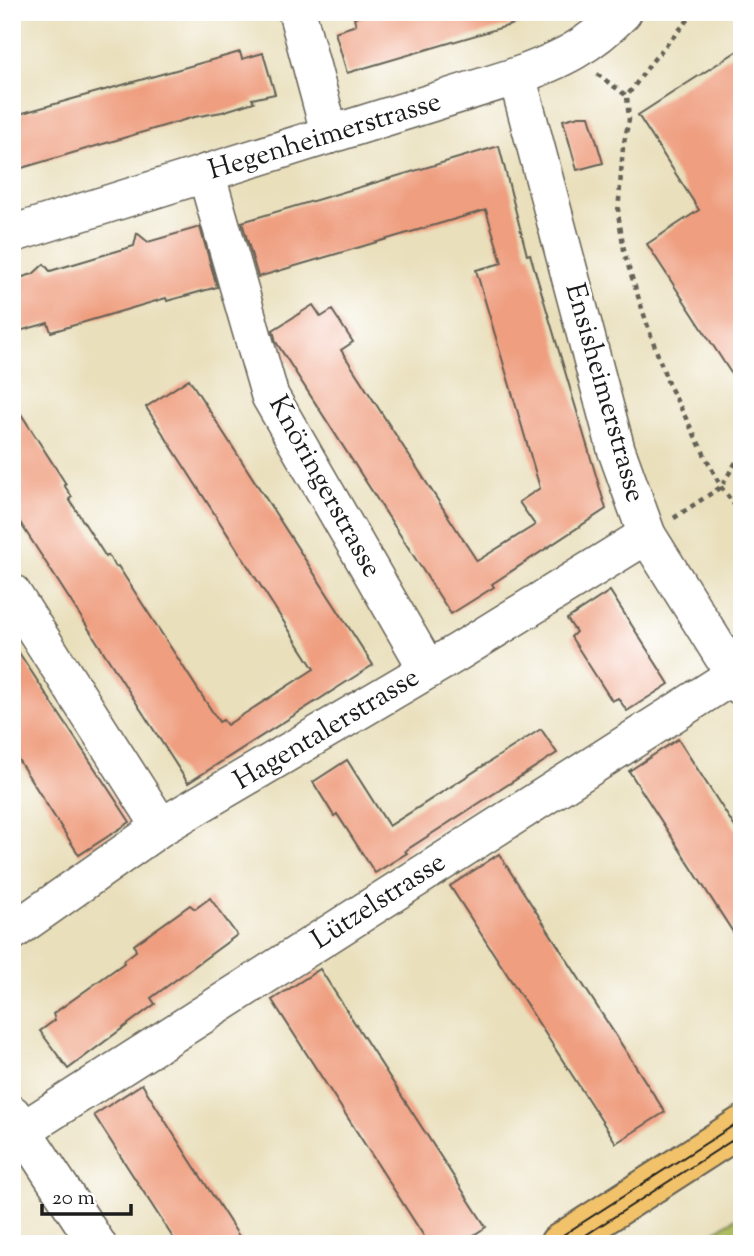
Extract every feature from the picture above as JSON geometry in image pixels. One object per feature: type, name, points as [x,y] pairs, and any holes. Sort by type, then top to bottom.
[{"type":"main road","points":[[559,1244],[742,1126]]},
{"type":"street","points":[[297,12],[330,135]]},
{"type":"street","name":"Hegenheimerstrasse","points":[[12,234],[517,76],[578,51],[606,30],[623,12]]},
{"type":"street","name":"Ensisheimerstrasse","points":[[517,76],[616,449],[647,536],[738,681]]},
{"type":"street","name":"Knöringerstrasse","points":[[206,173],[270,396],[428,670]]},
{"type":"street","name":"Hagentalerstrasse","points":[[12,932],[161,827],[428,670],[647,536]]},
{"type":"street","points":[[12,593],[161,827]]},
{"type":"street","name":"Lützelstrasse","points":[[18,1122],[738,681]]},
{"type":"street","points":[[18,1122],[97,1244]]},
{"type":"path","points":[[695,12],[654,59],[627,96],[629,120],[623,147],[618,213],[625,256],[668,383],[721,487],[742,515]]},
{"type":"path","points":[[647,536],[721,487],[736,462],[742,458]]},
{"type":"green space","points":[[742,1214],[742,1244],[695,1244]]},
{"type":"building","points":[[375,12],[530,12],[531,19],[347,73],[335,32],[356,25],[354,18]]},
{"type":"building","points":[[742,48],[742,390],[647,244],[699,210],[638,115]]},
{"type":"building","points":[[240,52],[242,59],[263,53],[275,94],[252,99],[254,102],[222,112],[194,117],[12,171],[12,116]]},
{"type":"building","points":[[589,116],[603,163],[577,170],[563,120]]},
{"type":"building","points":[[499,146],[527,255],[530,254],[606,509],[451,614],[276,342],[273,330],[313,305],[321,317],[332,310],[353,342],[341,350],[477,561],[535,525],[519,502],[540,488],[476,270],[502,263],[486,210],[258,277],[242,222]]},
{"type":"building","points":[[200,227],[217,287],[167,301],[166,298],[51,332],[48,323],[12,333],[12,280],[33,274],[44,264],[50,271],[134,246],[137,233],[148,242]]},
{"type":"building","points":[[189,379],[373,665],[188,783],[12,510],[12,400],[66,484],[64,485],[72,497],[69,499],[106,557],[108,555],[116,567],[118,566],[219,722],[223,720],[227,725],[314,669],[146,407]]},
{"type":"building","points":[[610,591],[669,684],[627,711],[618,698],[612,701],[571,637],[576,632],[567,619]]},
{"type":"building","points":[[12,642],[130,822],[79,855],[12,750]]},
{"type":"building","points":[[541,729],[557,753],[375,873],[313,782],[347,760],[389,826]]},
{"type":"building","points":[[678,739],[742,838],[742,946],[629,771]]},
{"type":"building","points":[[499,854],[665,1112],[616,1143],[450,886]]},
{"type":"building","points":[[210,898],[237,935],[151,998],[155,1004],[68,1069],[40,1031],[55,1020],[53,1014],[124,963],[123,961],[136,951],[134,945],[190,905],[195,909]]},
{"type":"building","points":[[320,969],[486,1227],[460,1244],[429,1244],[272,1000]]},
{"type":"building","points":[[142,1084],[244,1244],[177,1244],[94,1115]]},
{"type":"tram line","points":[[549,1244],[742,1120]]},
{"type":"tram line","points":[[572,1244],[742,1134]]}]
